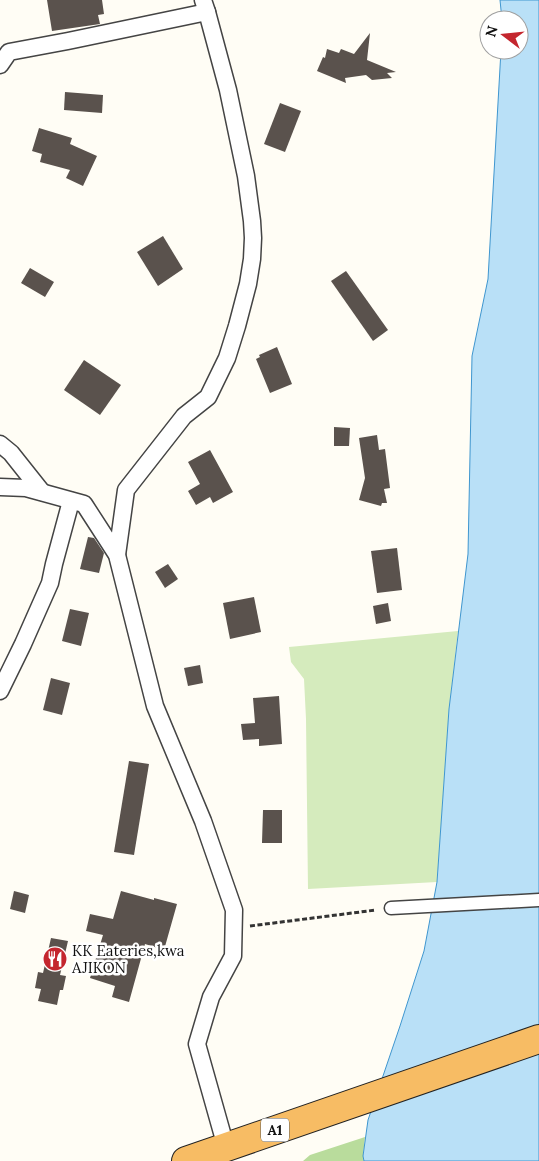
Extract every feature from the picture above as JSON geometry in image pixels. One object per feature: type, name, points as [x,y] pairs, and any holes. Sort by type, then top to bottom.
[{"type":"highway","name":"A1","points":[[186,1161],[539,1039]]},
{"type":"street","points":[[0,65],[8,52],[68,41],[205,6],[228,90],[246,176],[254,238],[248,284],[238,326],[227,358],[208,397],[184,416],[126,490],[117,555]]},
{"type":"street","points":[[0,444],[11,454],[42,492]]},
{"type":"street","points":[[0,487],[26,488],[84,504],[117,555],[155,706],[202,821],[234,910],[233,956],[211,997],[198,1044],[226,1147]]},
{"type":"street","points":[[0,691],[50,583],[71,501]]},
{"type":"street","points":[[391,908],[539,900]]},
{"type":"path","points":[[234,928],[391,908]]},
{"type":"green space","points":[[458,631],[449,709],[437,882],[308,889],[304,679],[291,662],[289,647]]},
{"type":"green space","points":[[365,1137],[364,1161],[303,1161],[310,1155]]},
{"type":"water","points":[[500,0],[539,0],[539,1161],[364,1161],[368,1120],[424,951],[437,882],[449,709],[468,554],[472,356],[488,279],[500,60],[529,60],[529,10],[501,10]]},
{"type":"building","points":[[47,0],[102,0],[104,14],[98,15],[100,24],[52,31]]},
{"type":"building","points":[[370,33],[367,60],[396,72],[387,73],[392,78],[372,80],[366,75],[345,78],[346,83],[317,71],[323,57],[325,58],[327,49],[339,53],[341,49],[354,54]]},
{"type":"building","points":[[65,92],[103,95],[102,113],[64,110]]},
{"type":"building","points":[[280,103],[301,111],[285,152],[264,144]]},
{"type":"building","points":[[39,128],[72,138],[70,144],[97,156],[83,186],[66,178],[70,170],[40,162],[42,154],[32,151]]},
{"type":"building","points":[[163,236],[183,269],[158,286],[137,252]]},
{"type":"building","points":[[30,268],[54,282],[45,297],[21,283]]},
{"type":"building","points":[[346,271],[388,330],[373,341],[331,281]]},
{"type":"building","points":[[277,347],[292,384],[270,393],[256,359],[260,357],[259,355]]},
{"type":"building","points":[[84,360],[121,385],[100,415],[64,390]]},
{"type":"building","points":[[334,427],[350,428],[349,446],[334,446]]},
{"type":"building","points":[[377,435],[379,450],[385,449],[390,488],[384,489],[387,503],[382,503],[381,506],[359,500],[365,478],[359,438]]},
{"type":"building","points":[[210,450],[233,492],[213,503],[210,497],[196,505],[188,491],[200,484],[188,462]]},
{"type":"building","points":[[88,537],[94,538],[104,553],[99,573],[80,569]]},
{"type":"building","points":[[397,548],[402,590],[377,593],[371,551]]},
{"type":"building","points":[[168,564],[178,579],[165,588],[155,572]]},
{"type":"building","points":[[254,597],[261,632],[230,639],[223,603]]},
{"type":"building","points":[[388,603],[391,621],[376,624],[373,606]]},
{"type":"building","points":[[70,609],[89,613],[81,646],[62,641]]},
{"type":"building","points":[[200,665],[203,683],[188,686],[184,668]]},
{"type":"building","points":[[51,678],[70,683],[62,715],[43,710]]},
{"type":"building","points":[[279,696],[282,744],[259,746],[259,739],[243,740],[241,724],[255,723],[253,698]]},
{"type":"building","points":[[129,761],[149,764],[134,855],[114,852]]},
{"type":"building","points":[[263,810],[282,810],[282,843],[262,843]]},
{"type":"building","points":[[14,891],[29,895],[25,913],[10,909]]},
{"type":"building","points":[[121,891],[177,904],[164,950],[145,944],[129,1002],[112,997],[115,986],[90,978],[103,935],[86,931],[90,914],[113,919]]},
{"type":"building","points":[[51,938],[68,941],[60,975],[66,976],[63,990],[60,990],[57,1005],[38,1001],[41,989],[35,988],[38,972],[43,973]]},
{"type":"place","name":"KK Eateries,kwa AJIKON","points":[[55,959]]}]
